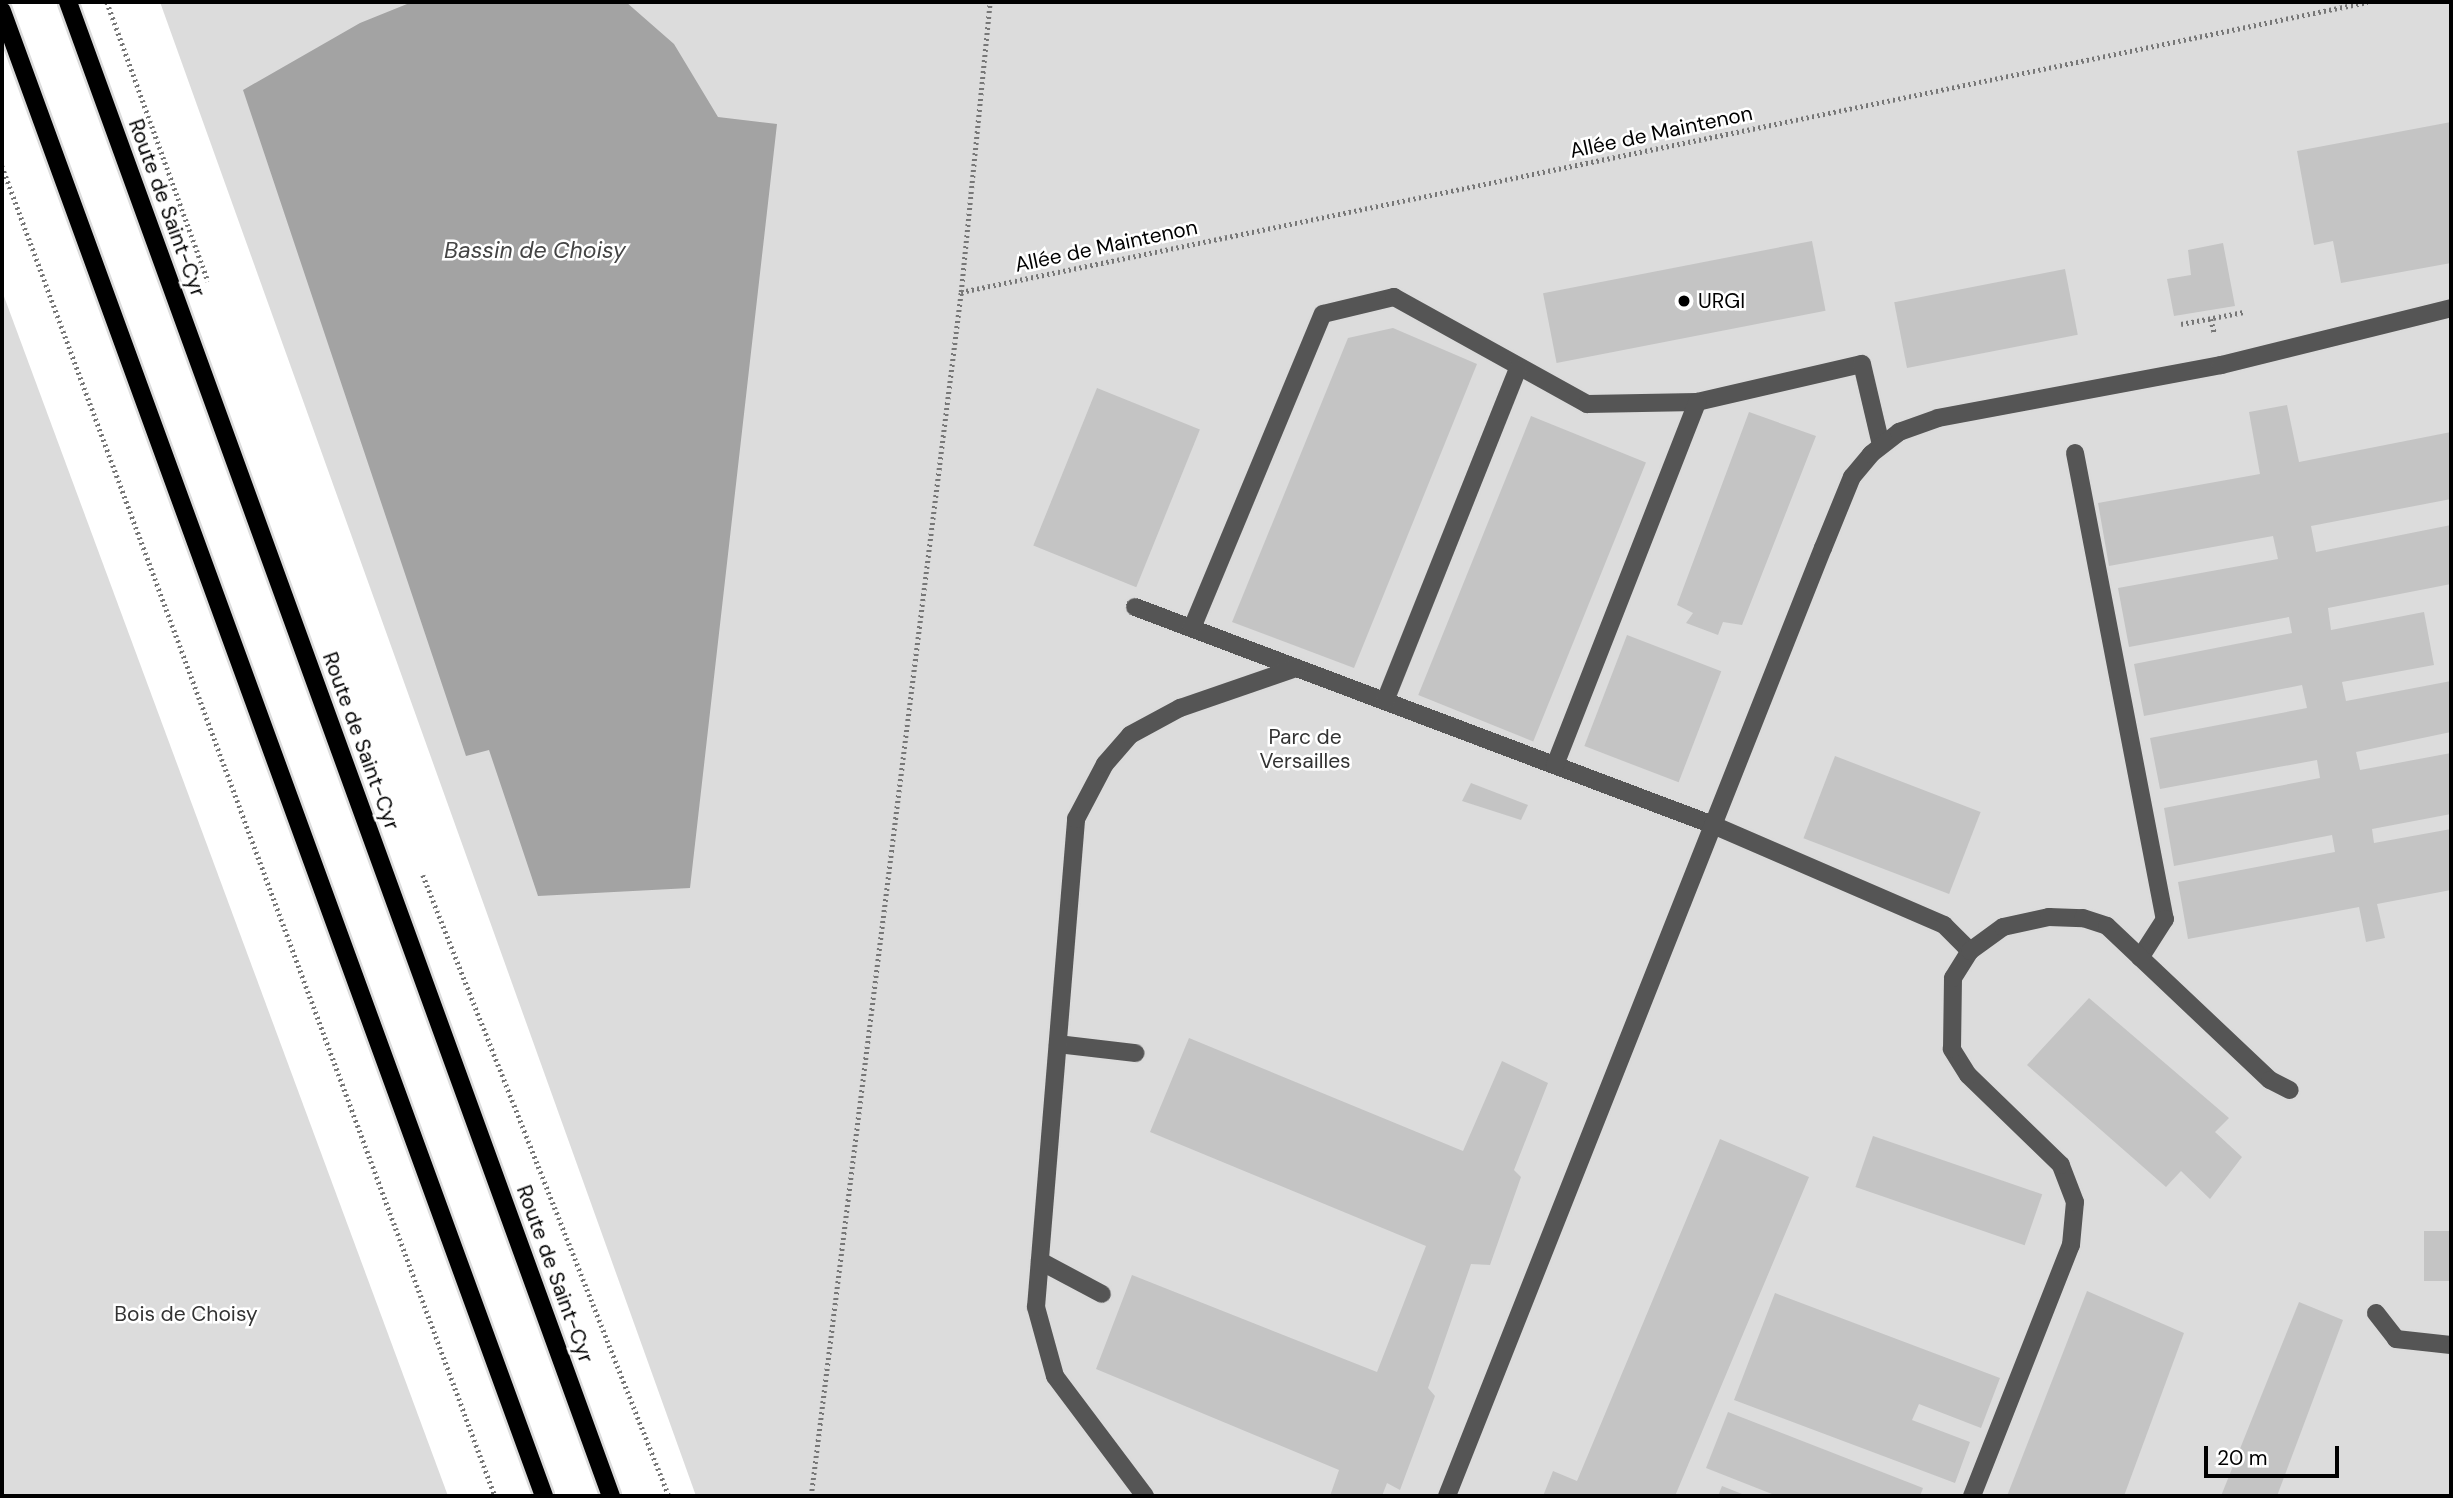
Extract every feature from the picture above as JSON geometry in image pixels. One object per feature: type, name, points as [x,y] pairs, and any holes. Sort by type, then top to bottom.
[{"type":"main road","name":"Route de Saint-Cyr","points":[[68,2],[611,1496]]},
{"type":"main road","points":[[2,11],[544,1496]]},
{"type":"lane","points":[[1192,628],[1323,314],[1394,298],[1518,369],[1587,404],[1697,402],[1862,364],[1881,445]]},
{"type":"lane","points":[[1447,1496],[1852,477],[1881,445],[1899,432],[1938,418],[2208,368],[2451,308]]},
{"type":"lane","points":[[1385,701],[1518,369]]},
{"type":"lane","points":[[1555,765],[1697,402]]},
{"type":"lane","points":[[2075,453],[2165,919],[2140,958]]},
{"type":"lane","points":[[1135,607],[1713,825],[1944,925],[1970,951]]},
{"type":"lane","points":[[1145,1496],[1055,1376],[1036,1307],[1076,819],[1105,764],[1130,735],[1180,709],[1296,667]]},
{"type":"lane","points":[[1972,1496],[2071,1245],[2074,1202],[2061,1165],[1968,1075],[1952,1049],[1953,978],[1970,951],[2003,927],[2049,917],[2083,918],[2107,926],[2270,1080],[2290,1090]]},
{"type":"lane","points":[[1058,1044],[1135,1053]]},
{"type":"lane","points":[[1040,1261],[1102,1294]]},
{"type":"lane","points":[[2376,1313],[2396,1339],[2451,1345]]},
{"type":"path","points":[[107,2],[211,291]]},
{"type":"path","points":[[811,1496],[961,292],[990,2]]},
{"type":"path","name":"Allée de Maintenon","points":[[961,292],[2367,2]]},
{"type":"path","points":[[2,166],[495,1496]]},
{"type":"path","points":[[2181,324],[2244,312]]},
{"type":"path","points":[[421,868],[668,1496]]},
{"type":"green space","name":"Parc de Versailles","points":[[160,2],[2451,2],[2451,1496],[696,1496]]},
{"type":"green space","name":"Bois de Choisy","points":[[2,291],[448,1496],[2,1496]]},
{"type":"water","name":"Bassin de Choisy","points":[[412,2],[626,2],[674,44],[718,117],[777,124],[690,888],[538,896],[489,750],[466,756],[243,90],[360,23]]},
{"type":"building","points":[[2451,122],[2451,263],[2341,283],[2333,241],[2314,245],[2297,151]]},
{"type":"building","name":"URGI","points":[[1812,241],[1826,311],[1557,363],[1543,293]]},
{"type":"building","points":[[2223,243],[2235,306],[2174,316],[2167,279],[2191,275],[2188,250]]},
{"type":"building","points":[[2065,269],[2078,335],[1907,368],[1894,302]]},
{"type":"building","points":[[1393,328],[1477,364],[1354,668],[1232,622],[1348,338]]},
{"type":"building","points":[[1097,388],[1200,430],[1136,587],[1033,546]]},
{"type":"building","points":[[2287,405],[2299,462],[2451,432],[2451,499],[2311,526],[2316,552],[2451,525],[2451,584],[2328,608],[2331,630],[2424,612],[2434,665],[2342,682],[2346,701],[2451,681],[2451,732],[2356,752],[2360,770],[2451,753],[2451,814],[2372,829],[2374,843],[2451,829],[2451,890],[2377,904],[2385,938],[2366,942],[2359,907],[2188,939],[2178,882],[2335,852],[2332,835],[2174,866],[2164,808],[2320,778],[2317,760],[2160,789],[2150,738],[2307,708],[2302,685],[2144,716],[2134,664],[2292,633],[2289,617],[2129,647],[2118,588],[2278,559],[2273,536],[2109,566],[2098,503],[2260,474],[2249,412]]},
{"type":"building","points":[[1749,412],[1816,436],[1742,625],[1723,622],[1718,635],[1686,623],[1693,613],[1677,605]]},
{"type":"building","points":[[1531,416],[1646,462],[1533,742],[1418,695]]},
{"type":"building","points":[[1627,635],[1721,671],[1679,782],[1584,746]]},
{"type":"building","points":[[1835,756],[1981,812],[1949,894],[1803,838]]},
{"type":"building","points":[[1471,783],[1528,805],[1521,820],[1462,801]]},
{"type":"building","points":[[2089,998],[2229,1118],[2215,1132],[2242,1157],[2210,1199],[2181,1171],[2166,1187],[2027,1065]]},
{"type":"building","points":[[1189,1038],[1463,1151],[1502,1061],[1548,1083],[1514,1170],[1521,1177],[1490,1265],[1471,1264],[1428,1388],[1435,1396],[1400,1490],[1387,1483],[1382,1496],[1330,1496],[1339,1470],[1096,1369],[1132,1275],[1377,1372],[1426,1246],[1150,1132]]},
{"type":"building","points":[[1873,1136],[2042,1194],[2025,1245],[1855,1187]]},
{"type":"building","points":[[1720,1139],[1809,1177],[1675,1496],[1543,1496],[1553,1471],[1577,1481]]},
{"type":"building","points":[[2424,1231],[2451,1231],[2451,1281],[2424,1281]]},
{"type":"building","points":[[2087,1291],[2184,1333],[2124,1496],[2007,1496]]},
{"type":"building","points":[[1775,1293],[2000,1378],[1981,1428],[1919,1404],[1912,1420],[1970,1442],[1955,1483],[1734,1400]]},
{"type":"building","points":[[2299,1302],[2343,1320],[2277,1496],[2221,1496]]},
{"type":"building","points":[[1728,1412],[1923,1488],[1920,1496],[1777,1496],[1706,1468]]},
{"type":"building","points":[[1722,1486],[1747,1496],[1718,1496]]},
{"type":"place","name":"URGI","points":[[1684,301]]}]
